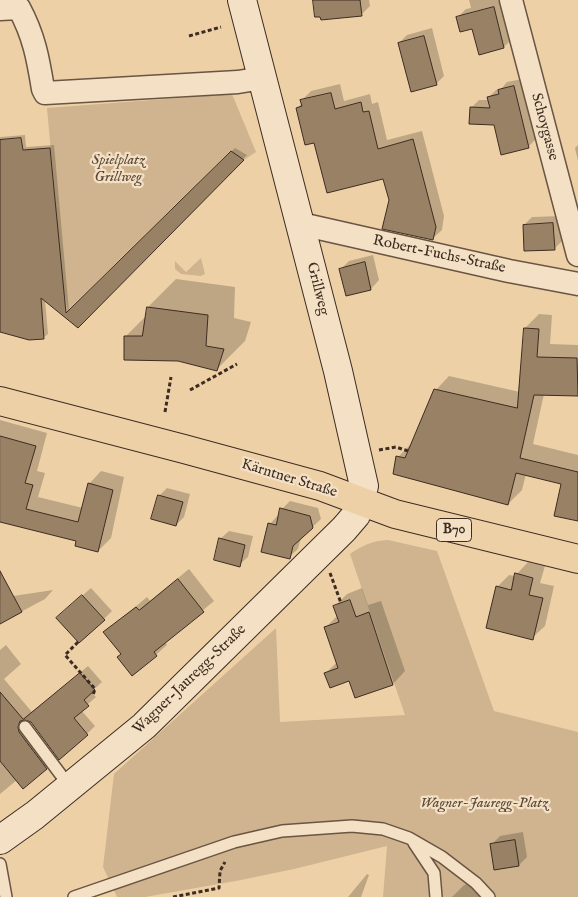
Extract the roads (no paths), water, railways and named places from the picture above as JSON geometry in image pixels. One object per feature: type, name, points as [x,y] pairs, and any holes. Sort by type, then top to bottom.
[{"type":"main road","name":"Grillweg","points":[[242,0],[338,371],[364,486],[359,501]]},
{"type":"main road","name":"Kärntner Straße","points":[[0,401],[320,486],[395,514],[578,560]]},
{"type":"main road","name":"Wagner-Jauregg-Straße","points":[[0,840],[35,815],[144,726],[344,529],[356,515],[359,501]]},
{"type":"street","name":"Schoygasse","points":[[510,0],[578,254]]},
{"type":"street","points":[[0,9],[19,8],[38,52],[45,93],[230,83],[263,78]]},
{"type":"street","name":"Robert-Fuchs-Straße","points":[[301,224],[500,269],[578,284]]},
{"type":"lane","points":[[25,728],[70,786]]},
{"type":"lane","points":[[74,897],[234,842],[282,831],[352,826],[384,829],[410,838],[442,857],[476,883],[488,897]]},
{"type":"lane","points":[[410,838],[434,872],[436,897]]},
{"type":"lane","points":[[1,866],[6,897]]},
{"type":"park label","name":"Spielplatz Grillweg","points":[[118,170]]},
{"type":"park label","name":"Wagner-Jauregg-Platz","points":[[484,804]]}]
